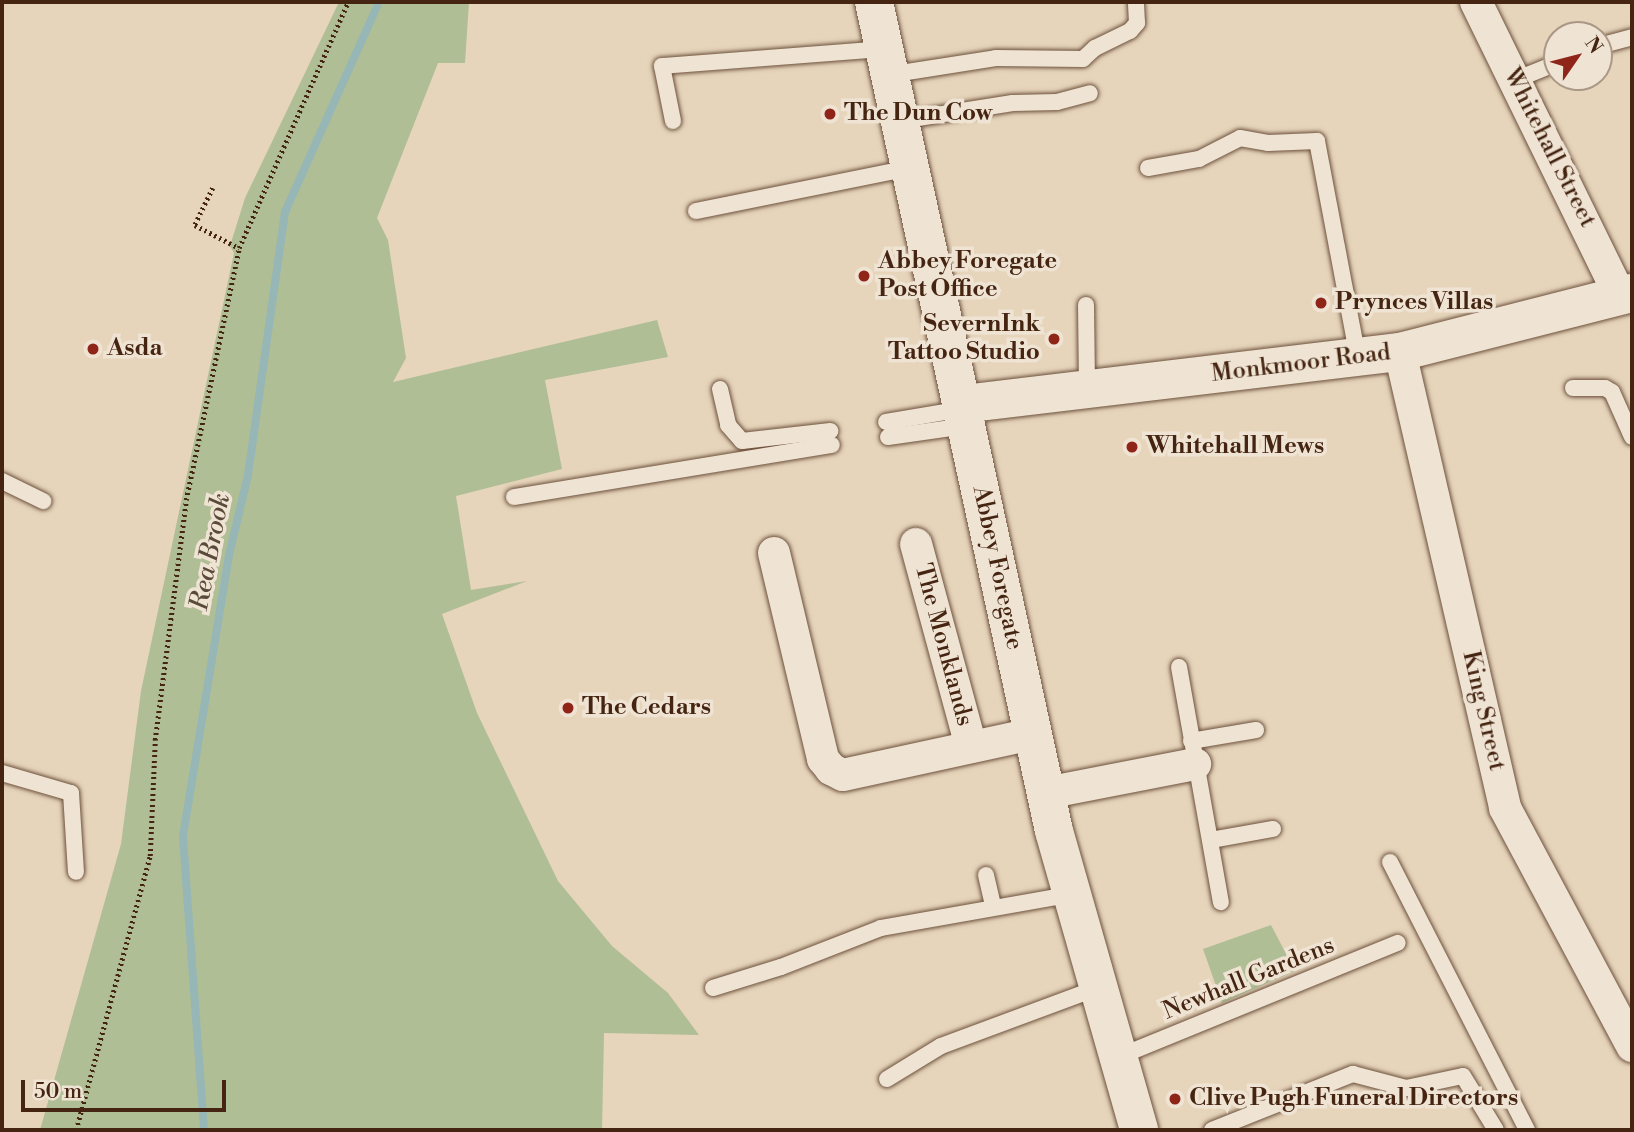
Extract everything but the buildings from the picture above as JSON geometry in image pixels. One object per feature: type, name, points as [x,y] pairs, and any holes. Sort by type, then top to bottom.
[{"type":"street","name":"Abbey Foregate","points":[[874,2],[1069,895],[1139,1130]]},
{"type":"street","name":"Whitehall Street","points":[[1476,2],[1626,294]]},
{"type":"street","name":"Monkmoor Road","points":[[965,413],[1087,389],[1400,352],[1626,294]]},
{"type":"street","name":"King Street","points":[[1400,352],[1505,808],[1632,1046]]},
{"type":"street","name":"The Monklands","points":[[916,544],[971,746]]},
{"type":"street","points":[[774,553],[823,759],[831,769],[843,775],[1032,734]]},
{"type":"street","points":[[1046,793],[1193,752]]},
{"type":"lane","points":[[673,121],[663,66],[996,58],[1083,59],[1095,48],[1130,31],[1137,23],[1136,2]]},
{"type":"lane","points":[[1613,42],[1632,37]]},
{"type":"lane","points":[[1515,80],[1543,69]]},
{"type":"lane","points":[[899,121],[1013,103],[1057,103],[1090,93]]},
{"type":"lane","points":[[1147,168],[1199,159],[1240,138],[1268,143],[1317,141],[1358,357]]},
{"type":"lane","points":[[696,211],[910,168]]},
{"type":"lane","points":[[1086,305],[1087,389]]},
{"type":"lane","points":[[1573,388],[1605,388],[1612,392],[1632,437]]},
{"type":"lane","points":[[514,497],[831,438],[742,442],[728,425],[720,389]]},
{"type":"lane","points":[[887,430],[965,413]]},
{"type":"lane","points":[[2,481],[43,501]]},
{"type":"lane","points":[[1179,667],[1221,902]]},
{"type":"lane","points":[[1193,752],[1256,730]]},
{"type":"lane","points":[[2,773],[72,793],[76,872]]},
{"type":"lane","points":[[1211,840],[1273,829]]},
{"type":"lane","points":[[1390,862],[1527,1130]]},
{"type":"lane","points":[[986,874],[993,905]]},
{"type":"lane","points":[[713,988],[781,967],[881,928],[993,905],[1069,895]]},
{"type":"lane","name":"Newhall Gardens","points":[[1118,1057],[1398,943]]},
{"type":"lane","points":[[887,1079],[941,1045],[1097,988]]},
{"type":"lane","points":[[1212,1130],[1353,1074],[1406,1088],[1464,1076],[1496,1130]]},
{"type":"path","points":[[76,1130],[150,856],[155,740],[186,500],[239,248],[348,2]]},
{"type":"path","points":[[213,188],[195,225],[239,248]]},
{"type":"green space","points":[[339,2],[469,2],[465,63],[438,63],[377,218],[388,240],[406,358],[393,382],[657,320],[668,357],[545,380],[562,469],[456,496],[471,590],[527,581],[442,614],[477,713],[558,881],[612,946],[668,993],[699,1035],[604,1033],[602,1130],[40,1130],[121,844],[141,691],[234,253],[230,246],[245,198]]},
{"type":"green space","points":[[1271,925],[1295,971],[1222,1003],[1203,949]]},
{"type":"waterway","name":"Rea Brook","points":[[204,1130],[183,836],[229,555],[248,475],[285,212],[379,2]]},
{"type":"place","name":"The Dun Cow","points":[[830,114]]},
{"type":"place","name":"Abbey Foregate Post Office","points":[[864,276]]},
{"type":"place","name":"Prynces Villas","points":[[1321,303]]},
{"type":"place","name":"SevernInk Tattoo Studio","points":[[1054,339]]},
{"type":"place","name":"Asda","points":[[93,349]]},
{"type":"place","name":"Whitehall Mews","points":[[1132,447]]},
{"type":"place","name":"The Cedars","points":[[568,708]]},
{"type":"place","name":"Clive Pugh Funeral Directors","points":[[1175,1099]]}]
